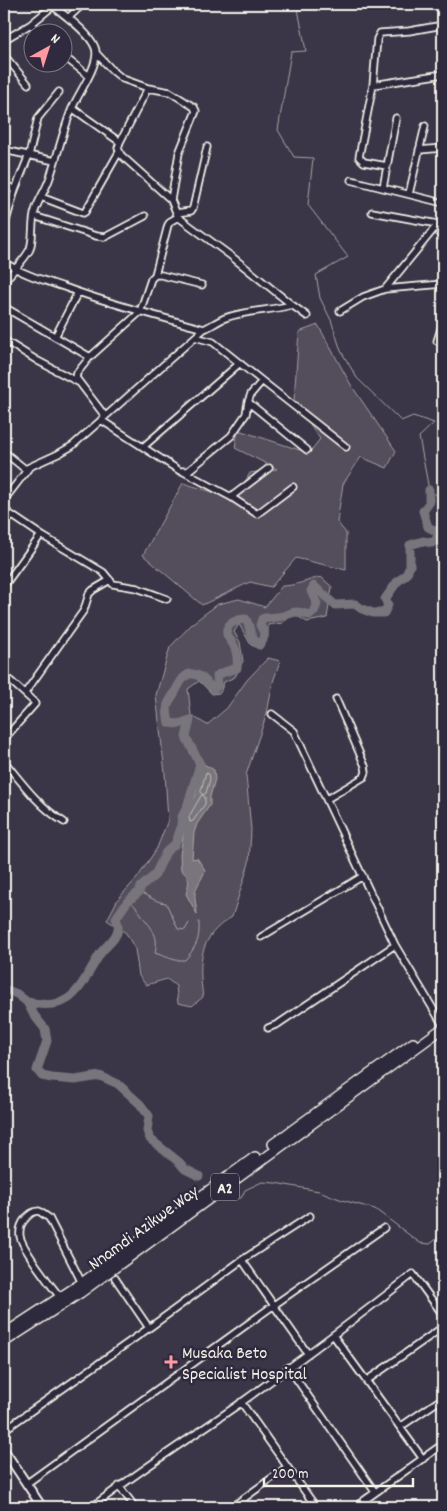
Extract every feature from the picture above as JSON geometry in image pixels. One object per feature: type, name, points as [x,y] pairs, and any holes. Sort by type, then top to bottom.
[{"type":"highway","name":"Nnamdi Azikwe Way","points":[[4,1334],[82,1283],[443,1024]]},
{"type":"highway","name":"Nnamdi Azikwe Way","points":[[4,1342],[80,1293],[281,1142]]},
{"type":"street","points":[[68,18],[83,4]]},
{"type":"street","points":[[4,282],[26,256],[30,248],[34,216],[48,182],[72,108],[89,76],[96,53],[95,48],[82,30],[51,5],[33,22]]},
{"type":"street","points":[[387,166],[364,162],[358,157],[373,85],[377,39],[380,33],[409,31],[443,25]]},
{"type":"street","points":[[4,40],[22,29]]},
{"type":"street","points":[[96,53],[123,79],[148,88],[170,92],[194,107],[196,111],[179,153],[171,200]]},
{"type":"street","points":[[4,56],[28,84]]},
{"type":"street","points":[[72,63],[89,76]]},
{"type":"street","points":[[373,85],[443,74]]},
{"type":"street","points":[[41,197],[83,213],[86,212],[119,152],[120,142],[148,88]]},
{"type":"street","points":[[4,228],[11,201],[29,156],[38,118],[59,92]]},
{"type":"street","points":[[72,108],[120,142]]},
{"type":"street","points":[[384,188],[396,118]]},
{"type":"street","points":[[409,194],[424,126]]},
{"type":"street","points":[[207,147],[194,208],[177,215],[168,226],[155,275],[151,279],[140,312],[90,357],[77,373],[76,378],[103,418],[180,471],[231,497],[257,514],[293,487]]},
{"type":"street","points":[[419,150],[443,148]]},
{"type":"street","points":[[4,150],[55,161]]},
{"type":"street","points":[[119,152],[171,200],[177,215],[307,316]]},
{"type":"street","points":[[351,180],[443,202]]},
{"type":"street","points":[[4,184],[15,190]]},
{"type":"street","points":[[372,212],[438,224]]},
{"type":"street","points":[[34,216],[96,236],[105,237],[145,216]]},
{"type":"street","points":[[385,289],[443,218]]},
{"type":"street","points":[[4,262],[14,268],[78,292],[140,312],[204,329]]},
{"type":"street","points":[[155,275],[202,285]]},
{"type":"street","points":[[340,312],[364,297],[385,289],[443,284]]},
{"type":"street","points":[[55,337],[78,292]]},
{"type":"street","points":[[4,500],[28,469],[72,446],[204,329],[226,318],[292,305]]},
{"type":"street","points":[[4,307],[90,357]]},
{"type":"street","points":[[437,341],[443,322]]},
{"type":"street","points":[[195,337],[213,342],[346,447]]},
{"type":"street","points":[[4,340],[38,361],[80,383]]},
{"type":"street","points":[[143,447],[240,363]]},
{"type":"street","points":[[184,472],[188,471],[231,436],[246,414],[251,394],[262,381]]},
{"type":"street","points":[[248,402],[308,450]]},
{"type":"street","points":[[4,452],[23,468],[28,469]]},
{"type":"street","points":[[231,497],[269,468]]},
{"type":"street","points":[[4,510],[41,535],[103,572],[113,584],[137,588],[167,599]]},
{"type":"street","points":[[4,586],[41,535]]},
{"type":"street","points":[[24,693],[84,610],[89,594],[110,580]]},
{"type":"street","points":[[4,675],[34,702],[34,706],[4,739]]},
{"type":"street","points":[[327,799],[364,776],[366,772],[336,699]]},
{"type":"street","points":[[272,714],[294,731],[395,945],[443,1024]]},
{"type":"street","points":[[4,761],[43,806],[52,815],[64,822]]},
{"type":"street","points":[[261,937],[363,876]]},
{"type":"street","points":[[268,1028],[278,1024],[395,945]]},
{"type":"street","points":[[60,1297],[21,1240],[21,1226],[31,1213],[39,1211],[49,1218],[82,1283]]},
{"type":"street","points":[[4,1430],[242,1260],[310,1216]]},
{"type":"street","points":[[26,1484],[384,1228]]},
{"type":"street","points":[[242,1260],[308,1354]]},
{"type":"street","points":[[92,1507],[119,1486],[333,1336],[413,1274],[443,1315]]},
{"type":"street","points":[[115,1278],[149,1328]]},
{"type":"street","points":[[366,1382],[443,1327]]},
{"type":"street","points":[[333,1336],[423,1459]]},
{"type":"street","points":[[288,1367],[375,1492]]},
{"type":"street","points":[[400,1427],[443,1398]]},
{"type":"street","points":[[241,1402],[316,1507]]},
{"type":"street","points":[[354,1507],[443,1444]]},
{"type":"street","points":[[4,1450],[42,1507]]},
{"type":"street","points":[[232,1507],[287,1467]]},
{"type":"street","points":[[119,1486],[134,1507]]},
{"type":"shaded area","points":[[318,325],[351,385],[396,451],[387,468],[361,457],[343,484],[337,522],[346,533],[346,570],[296,558],[271,587],[250,582],[202,605],[143,555],[183,483],[235,499],[250,473],[277,469],[235,448],[238,430],[309,453],[320,439],[294,400],[299,332]]},
{"type":"shaded area","points":[[321,577],[332,587],[327,618],[307,622],[294,614],[282,623],[268,625],[268,637],[261,649],[251,645],[239,624],[234,632],[240,642],[243,661],[235,677],[224,682],[220,693],[212,694],[199,681],[188,689],[191,715],[207,725],[227,708],[247,680],[268,658],[280,661],[273,682],[267,713],[246,775],[251,830],[249,863],[232,917],[221,924],[213,933],[203,951],[201,984],[203,997],[192,1006],[178,1003],[176,986],[167,979],[146,985],[139,976],[135,949],[126,933],[107,920],[118,899],[138,877],[157,848],[168,820],[165,773],[156,695],[170,647],[194,622],[218,604],[239,599],[265,607],[282,586]]},
{"type":"water","points":[[202,763],[214,770],[215,779],[210,797],[210,805],[197,824],[194,833],[192,859],[197,858],[205,870],[195,893],[197,914],[186,894],[188,880],[181,870],[180,855],[184,829],[183,817],[195,797]]},
{"type":"waterway","points":[[297,4],[306,51],[291,52],[278,130],[294,157],[313,158],[308,205],[348,257],[316,275],[320,298],[331,320],[341,351],[357,378],[401,421],[413,416],[434,423],[419,437],[429,490],[443,500]]},
{"type":"waterway","points":[[27,1002],[55,1004],[65,1000],[80,987],[100,954],[117,933],[118,923],[116,918],[127,902],[155,875],[166,852],[175,844],[200,764],[186,737],[190,720],[179,724],[169,723],[168,704],[182,680],[187,675],[194,674],[201,677],[214,689],[218,685],[217,676],[237,668],[236,650],[227,634],[230,624],[246,619],[252,636],[259,645],[263,640],[264,633],[260,625],[262,619],[295,612],[309,615],[314,612],[317,604],[311,591],[314,586],[335,605],[355,604],[373,613],[384,613],[388,605],[385,599],[397,582],[406,575],[410,566],[410,545],[423,541],[432,543],[438,538],[436,531],[428,527],[423,511],[429,503],[429,490]]},
{"type":"waterway","points":[[139,892],[166,903],[178,929],[185,930],[189,923]]},
{"type":"waterway","points":[[133,904],[150,926],[156,938],[155,953],[175,960],[185,960],[192,951],[198,939],[199,922]]},
{"type":"waterway","points":[[4,989],[17,994],[27,1002],[45,1029],[47,1041],[37,1070],[42,1076],[75,1080],[100,1076],[118,1084],[140,1104],[149,1116],[147,1131],[150,1139],[185,1169],[199,1176]]},
{"type":"waterway","points":[[233,1199],[241,1198],[245,1190],[262,1182],[275,1183],[319,1191],[342,1200],[375,1209],[420,1243],[430,1244],[443,1234]]},
{"type":"place","name":"Musaka Beto Specialist Hospital","points":[[171,1362]]}]
